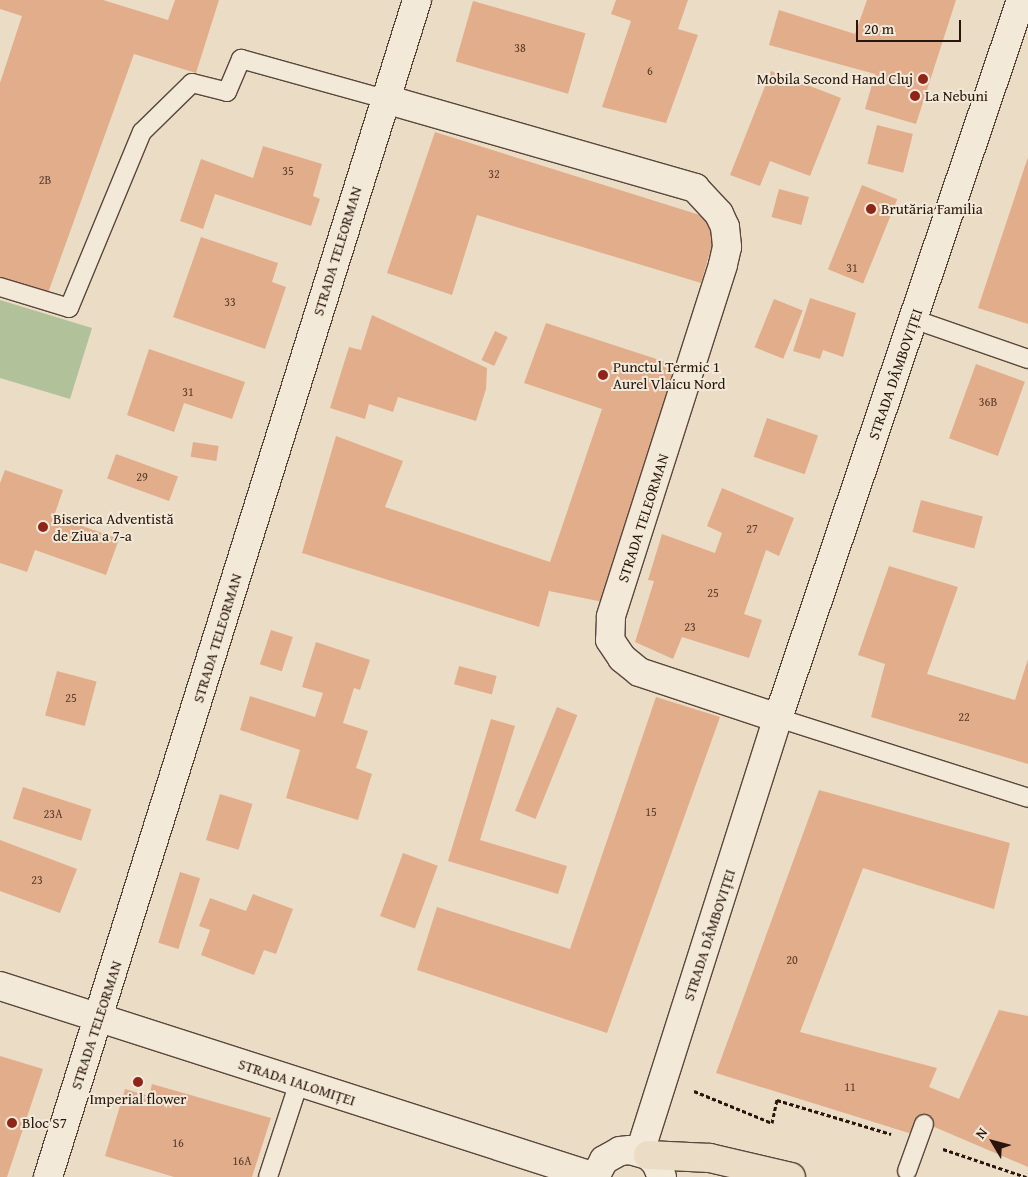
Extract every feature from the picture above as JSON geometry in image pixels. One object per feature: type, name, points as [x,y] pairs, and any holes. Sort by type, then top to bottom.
[{"type":"main road","points":[[650,1161],[710,1158],[791,1177]]},
{"type":"street","name":"STRADA TELEORMAN","points":[[48,1177],[417,0]]},
{"type":"street","name":"STRADA DÂMBOVIȚEI","points":[[650,1161],[663,1078],[778,718],[914,319],[1020,32],[1021,0]]},
{"type":"street","name":"STRADA TELEORMAN","points":[[385,99],[695,188],[719,214],[725,227],[727,247],[723,265],[611,618],[610,640],[622,658],[638,672],[778,718]]},
{"type":"street","name":"STRADA IALOMIȚEI","points":[[0,986],[100,1016],[595,1177]]},
{"type":"street","points":[[595,1177],[598,1168],[612,1155],[620,1151],[650,1161]]},
{"type":"lane","points":[[0,287],[69,308],[142,132],[192,83],[226,92],[241,59],[385,99]]},
{"type":"lane","points":[[914,319],[1028,359]]},
{"type":"lane","points":[[778,718],[1028,798]]},
{"type":"lane","points":[[268,1177],[300,1082]]},
{"type":"lane","points":[[907,1171],[924,1124]]},
{"type":"path","points":[[663,1078],[772,1123],[777,1100],[1026,1177]]},
{"type":"green space","points":[[0,300],[92,328],[70,399],[0,378]]},
{"type":"building","points":[[0,0],[103,0],[168,20],[175,0],[219,0],[196,73],[134,54],[48,293],[0,277],[0,83],[22,16],[0,9]]},
{"type":"building","points":[[616,0],[688,0],[678,29],[698,35],[666,123],[602,107],[631,21],[611,14]]},
{"type":"building","points":[[867,0],[956,0],[916,124],[865,109],[875,74],[769,45],[779,10],[855,34]]},
{"type":"building","points":[[473,1],[585,33],[568,94],[456,62]]},
{"type":"building","points":[[771,71],[841,98],[810,176],[770,161],[760,186],[730,175]]},
{"type":"building","points":[[877,125],[913,134],[903,173],[867,164]]},
{"type":"building","points":[[435,132],[719,221],[701,283],[477,215],[452,295],[387,273]]},
{"type":"building","points":[[263,146],[322,164],[313,196],[320,199],[311,226],[215,194],[203,229],[180,221],[201,159],[253,178]]},
{"type":"building","points":[[1028,157],[1028,324],[978,308]]},
{"type":"building","points":[[862,185],[897,199],[863,284],[828,269]]},
{"type":"building","points":[[779,189],[809,197],[801,225],[771,217]]},
{"type":"building","points":[[201,237],[278,263],[272,282],[286,287],[265,349],[173,317]]},
{"type":"building","points":[[810,298],[856,313],[843,357],[823,350],[820,359],[793,351]]},
{"type":"building","points":[[774,299],[803,311],[783,359],[755,347]]},
{"type":"building","points":[[372,315],[487,368],[486,389],[476,421],[398,397],[393,412],[369,404],[365,419],[330,408],[349,347],[361,350]]},
{"type":"building","points":[[546,323],[681,367],[603,602],[549,591],[539,627],[302,553],[336,436],[403,461],[385,507],[550,562],[602,409],[524,383]]},
{"type":"building","points":[[495,331],[508,337],[494,366],[481,360]]},
{"type":"building","points":[[149,349],[245,382],[232,419],[184,403],[174,432],[127,415]]},
{"type":"building","points":[[976,364],[1025,382],[998,456],[949,438]]},
{"type":"building","points":[[767,418],[818,436],[805,474],[754,457]]},
{"type":"building","points":[[193,442],[219,446],[216,461],[191,457]]},
{"type":"building","points":[[116,454],[178,477],[169,501],[107,478]]},
{"type":"building","name":"Biserica Adventistă de Ziua a 7-a","points":[[5,470],[63,490],[54,516],[119,539],[106,575],[35,550],[27,572],[0,563],[0,483]]},
{"type":"building","points":[[722,488],[794,518],[779,556],[766,550],[744,614],[762,620],[749,658],[682,637],[673,659],[635,642],[654,581],[648,580],[662,534],[715,553],[722,533],[707,526]]},
{"type":"building","points":[[921,500],[983,517],[974,548],[912,532]]},
{"type":"building","points":[[889,566],[958,587],[927,674],[1015,700],[1028,659],[1028,764],[871,717],[885,664],[858,655]]},
{"type":"building","points":[[271,630],[293,637],[282,671],[260,664]]},
{"type":"building","points":[[316,642],[370,660],[360,690],[354,688],[343,723],[368,731],[356,768],[372,774],[358,820],[286,798],[300,750],[240,730],[250,696],[315,717],[323,693],[302,687]]},
{"type":"building","points":[[459,666],[497,676],[492,694],[454,684]]},
{"type":"building","points":[[57,671],[97,682],[85,726],[45,715]]},
{"type":"building","points":[[656,697],[720,717],[607,1033],[417,970],[437,907],[570,949]]},
{"type":"building","points":[[557,707],[577,715],[535,819],[515,811]]},
{"type":"building","points":[[491,719],[515,726],[480,840],[567,866],[558,894],[448,861]]},
{"type":"building","points":[[23,787],[91,809],[81,841],[13,818]]},
{"type":"building","points":[[819,790],[1010,843],[994,909],[863,868],[800,1032],[937,1068],[929,1087],[959,1099],[999,1010],[1028,1016],[1028,1167],[918,1120],[912,1134],[716,1073]]},
{"type":"building","points":[[220,794],[253,804],[238,850],[206,840]]},
{"type":"building","points":[[0,840],[77,869],[60,913],[0,891]]},
{"type":"building","points":[[403,853],[438,866],[415,929],[380,916]]},
{"type":"building","points":[[180,872],[200,878],[178,949],[158,943]]},
{"type":"building","points":[[253,894],[293,909],[276,954],[264,950],[254,975],[201,955],[210,930],[199,926],[210,898],[246,911]]},
{"type":"building","name":"Bloc S7","points":[[0,1056],[43,1069],[7,1177],[0,1177]]},
{"type":"building","points":[[152,1084],[271,1118],[252,1177],[174,1177],[105,1156],[125,1089],[149,1096]]},
{"type":"place","name":"Mobila Second Hand Cluj","points":[[923,79]]},
{"type":"place","name":"La Nebuni","points":[[915,96]]},
{"type":"place","name":"Brutăria Familia","points":[[871,209]]},
{"type":"place","name":"Punctul Termic 1 Aurel Vlaicu Nord","points":[[603,375]]},
{"type":"place","name":"Biserica Adventistă de Ziua a 7-a","points":[[43,527]]},
{"type":"place","name":"Imperial flower","points":[[138,1082]]},
{"type":"place","name":"Bloc S7","points":[[12,1123]]}]
